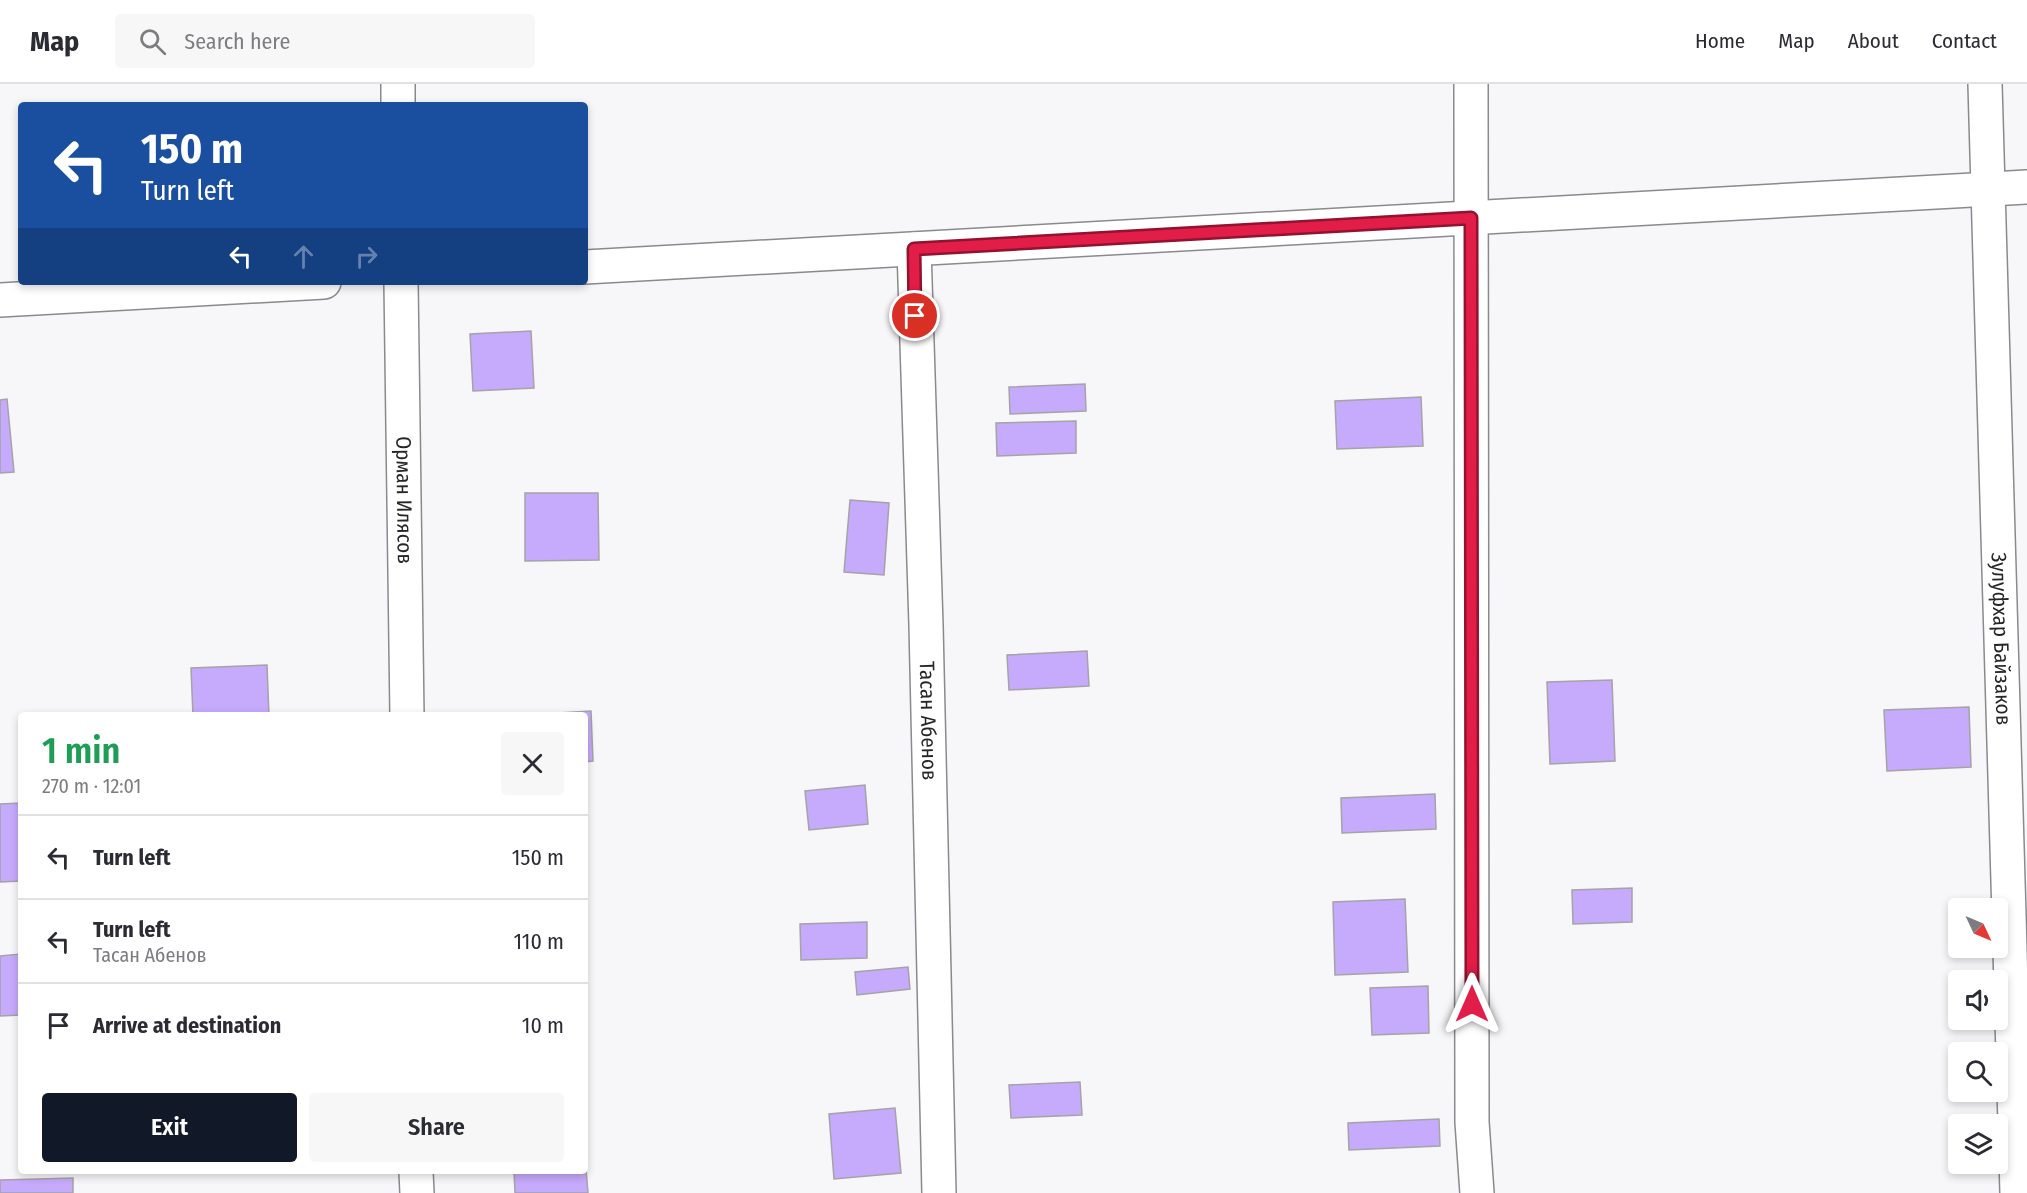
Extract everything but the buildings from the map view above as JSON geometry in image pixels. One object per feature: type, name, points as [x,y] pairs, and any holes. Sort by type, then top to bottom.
[{"type":"street","points":[[398,84],[398,102]]},
{"type":"street","points":[[1471,84],[1472,1122],[1476,1193]]},
{"type":"street","name":"Зулуфхар Байзаков","points":[[1985,84],[2017,1193]]},
{"type":"street","points":[[588,267],[2027,187]]},
{"type":"street","name":"Тасан Абенов","points":[[914,249],[926,625],[939,1193]]},
{"type":"street","points":[[0,300],[270,285]]},
{"type":"street","name":"Орман Илясов","points":[[401,285],[408,712]]},
{"type":"street","points":[[416,1174],[417,1193]]},
{"type":"route","points":[[915,316],[914,249],[1471,218],[1472,1004]]}]
